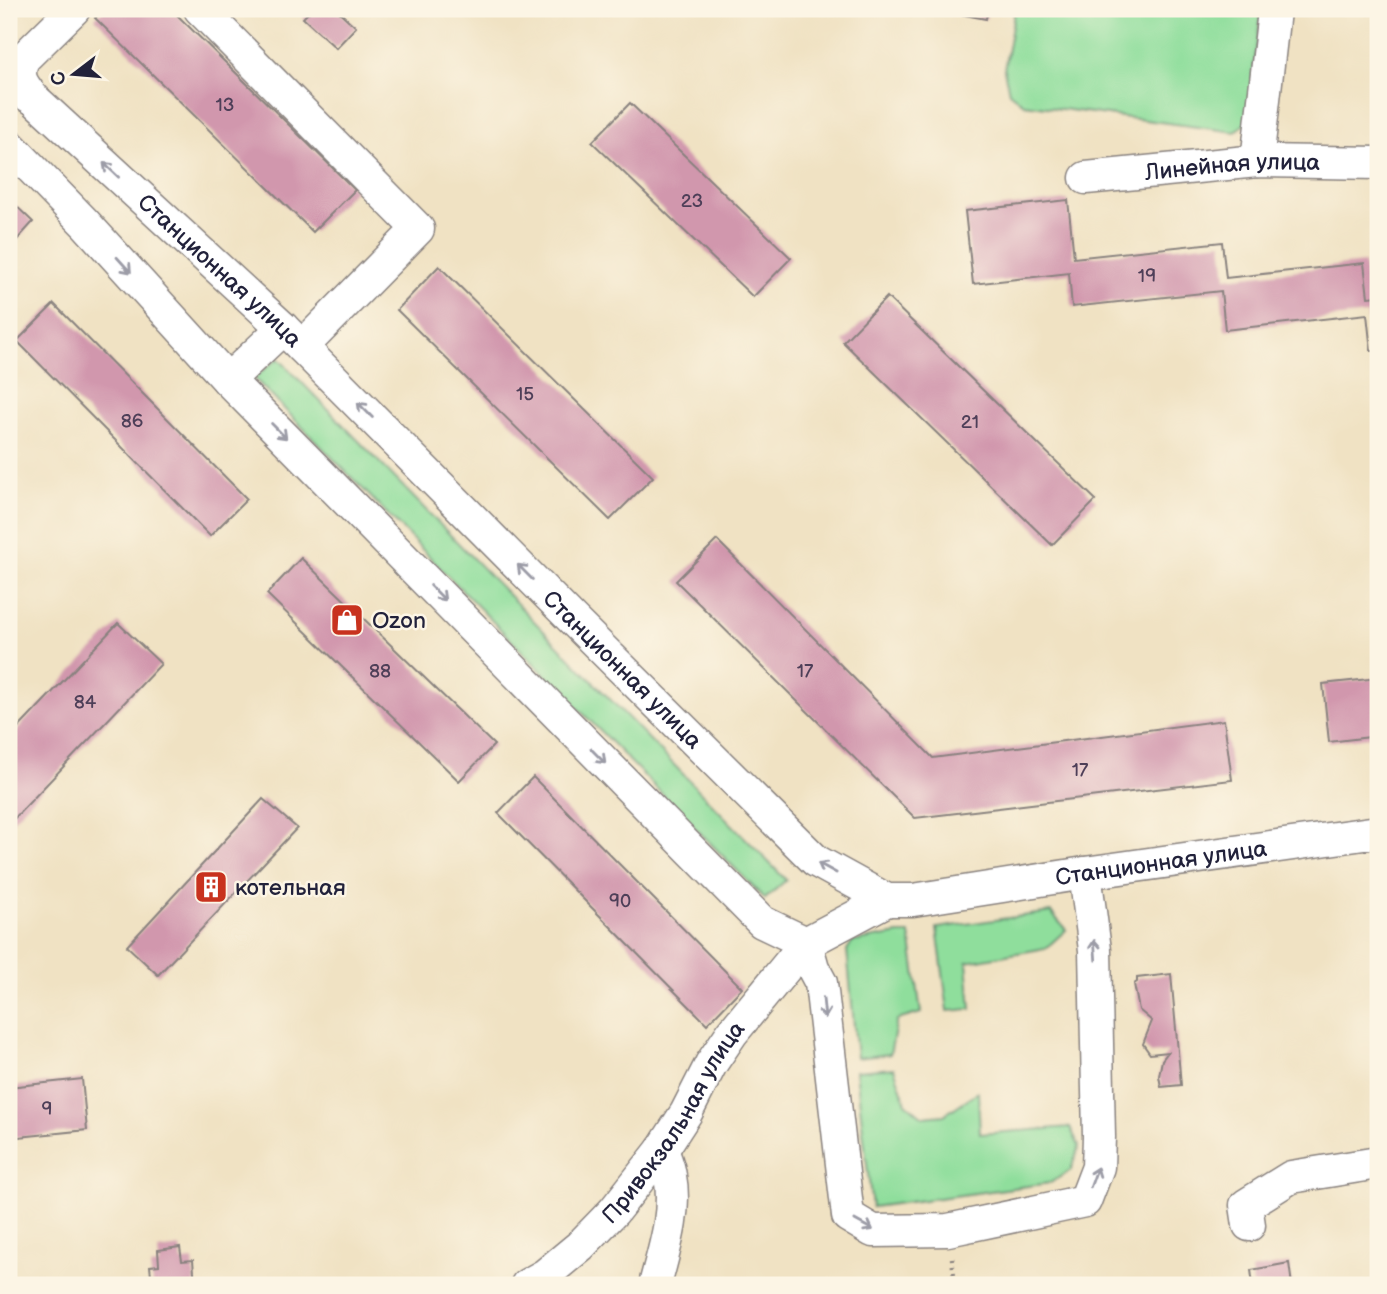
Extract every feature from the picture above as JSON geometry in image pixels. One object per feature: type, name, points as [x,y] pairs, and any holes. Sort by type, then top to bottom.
[{"type":"street","points":[[21,92],[19,70],[23,59],[74,9]]},
{"type":"street","points":[[200,9],[418,229],[292,337],[229,380]]},
{"type":"street","points":[[1257,161],[1274,11]]},
{"type":"street","name":"Станционная улица","points":[[21,92],[292,337],[816,861],[887,900],[914,900],[1378,831]]},
{"type":"street","points":[[9,145],[85,223],[229,380],[762,922],[806,943],[813,968],[821,983],[848,1216],[873,1231],[948,1230],[1085,1201],[1098,1167],[1099,1137],[1095,950],[1086,873]]},
{"type":"street","name":"Линейная улица","points":[[1086,178],[1257,161],[1378,163]]},
{"type":"street","points":[[806,943],[887,900]]},
{"type":"street","name":"Привокзальная улица","points":[[527,1285],[545,1275],[580,1246],[614,1211],[662,1150],[686,1113],[710,1064],[732,1033],[806,943]]},
{"type":"street","points":[[655,1285],[670,1224],[673,1196],[670,1174],[662,1150]]},
{"type":"street","points":[[1249,1226],[1246,1205],[1291,1177],[1378,1163]]},
{"type":"green space","points":[[1015,9],[1258,9],[1261,11],[1247,122],[1235,132],[1024,104],[1009,92],[1004,70]]},
{"type":"green space","points":[[278,358],[786,880],[765,899],[254,378]]},
{"type":"green space","points":[[1051,912],[1066,930],[1046,948],[967,962],[971,1009],[948,1011],[937,928]]},
{"type":"green space","points":[[910,934],[921,1013],[897,1020],[890,1054],[857,1058],[847,950],[852,942]]},
{"type":"green space","points":[[894,1068],[906,1103],[923,1117],[944,1115],[978,1092],[980,1134],[1070,1127],[1079,1146],[1071,1170],[1050,1183],[872,1207],[856,1071]]},
{"type":"building","points":[[104,9],[171,9],[355,190],[313,232],[95,18]]},
{"type":"building","points":[[312,9],[336,9],[356,27],[336,48],[303,18]]},
{"type":"building","points":[[938,9],[988,9],[986,19]]},
{"type":"building","points":[[630,103],[791,258],[753,297],[592,142]]},
{"type":"building","points":[[9,199],[33,222],[15,242],[9,236]]},
{"type":"building","points":[[1068,200],[1074,258],[1222,242],[1226,278],[1364,263],[1368,297],[1378,296],[1378,351],[1371,351],[1367,314],[1225,330],[1221,291],[1072,307],[1069,273],[973,284],[965,211]]},
{"type":"building","points":[[439,266],[653,477],[610,520],[397,310]]},
{"type":"building","points":[[887,297],[1096,500],[1052,545],[843,342]]},
{"type":"building","points":[[54,304],[247,499],[210,536],[17,341]]},
{"type":"building","points":[[717,540],[933,758],[1224,720],[1232,780],[915,818],[676,581]]},
{"type":"building","points":[[301,558],[494,745],[459,781],[267,594]]},
{"type":"building","points":[[118,623],[161,664],[9,824],[9,738]]},
{"type":"building","points":[[1378,678],[1378,736],[1329,742],[1323,684]]},
{"type":"building","points":[[533,777],[742,988],[707,1024],[498,813]]},
{"type":"building","name":"котельная","points":[[263,799],[297,828],[158,975],[127,946]]},
{"type":"building","points":[[1171,974],[1181,1085],[1161,1087],[1159,1076],[1162,1060],[1168,1052],[1150,1054],[1143,1044],[1152,1021],[1139,1010],[1134,984],[1137,978]]},
{"type":"building","points":[[82,1079],[87,1130],[9,1138],[9,1087]]},
{"type":"building","points":[[180,1247],[182,1261],[193,1260],[195,1285],[152,1285],[150,1266],[159,1265],[158,1250]]},
{"type":"building","points":[[1289,1263],[1292,1285],[1253,1285],[1251,1270]]},
{"type":"place","name":"Ozon","points":[[347,620]]},
{"type":"place","name":"котельная","points":[[211,887]]}]
